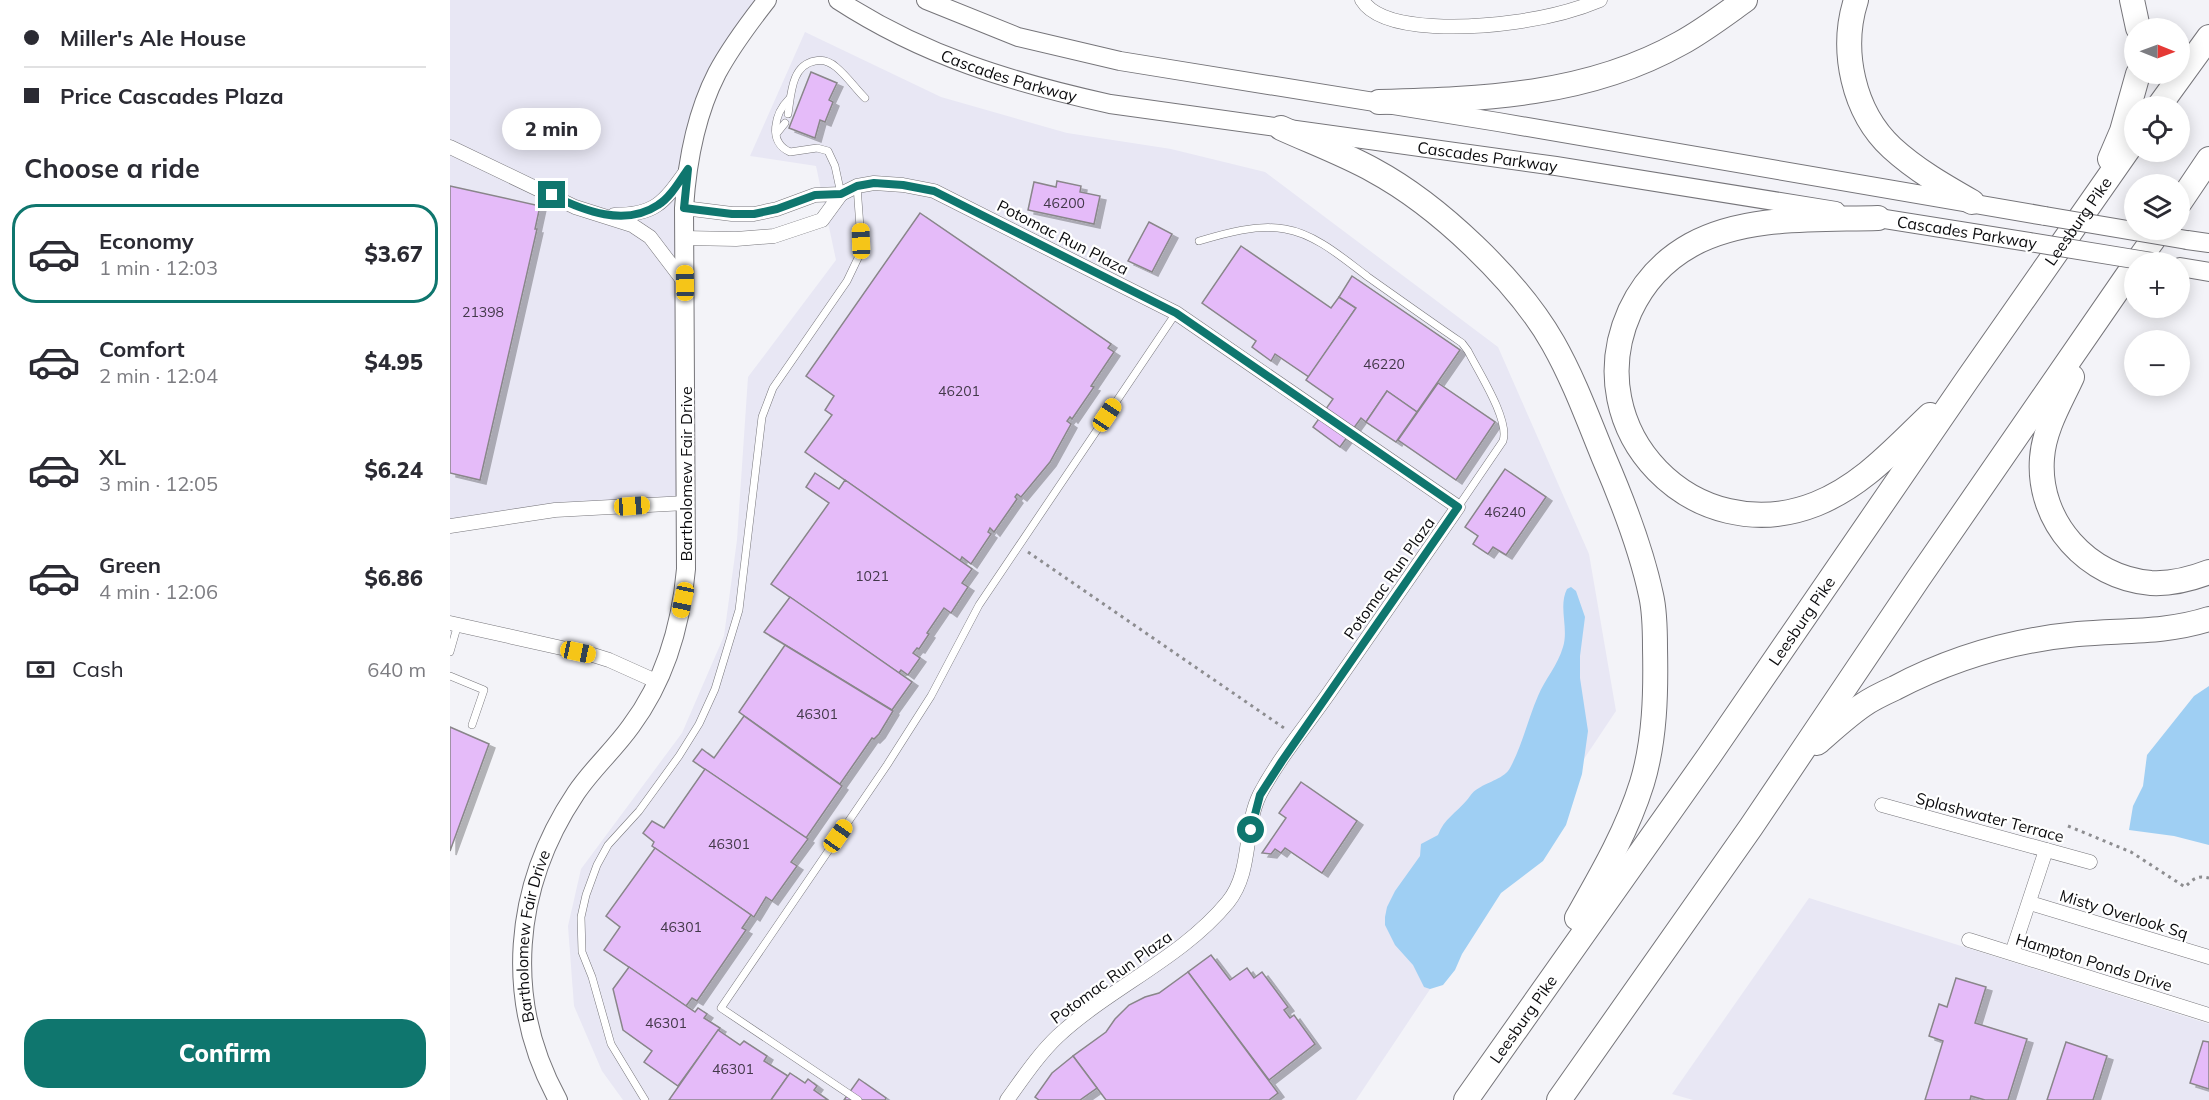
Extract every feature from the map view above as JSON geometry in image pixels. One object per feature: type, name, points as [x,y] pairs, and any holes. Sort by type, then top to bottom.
[{"type":"highway","points":[[1378,102],[1507,96],[1540,92],[1590,80],[1646,60],[1679,44],[1745,0]]},
{"type":"highway","points":[[1856,0],[1850,25],[1850,58],[1857,91],[1871,122],[1892,148],[1916,167],[1972,202]]},
{"type":"highway","points":[[2132,0],[2136,18]]},
{"type":"highway","points":[[2166,96],[2209,37]]},
{"type":"highway","points":[[2092,200],[2122,130],[2135,84]]},
{"type":"highway","points":[[1281,128],[1374,170],[1402,188],[1480,252],[1526,301],[1570,375],[1621,499],[1652,597],[1656,681],[1650,748],[1643,781],[1616,848],[1514,1031]]},
{"type":"highway","name":"Leesburg Pike","points":[[1466,1100],[1709,756],[2124,155]]},
{"type":"highway","points":[[2190,187],[2209,159]]},
{"type":"highway","points":[[1878,218],[1776,221],[1728,230],[1691,245],[1664,264],[1633,304],[1626,319],[1618,352],[1617,377],[1620,402],[1631,434],[1660,475],[1673,486],[1702,502],[1734,513],[1785,513],[1817,504],[1864,478],[1967,380]]},
{"type":"highway","points":[[1751,827],[2124,281]]},
{"type":"highway","points":[[2101,314],[2050,423],[2044,443],[2042,477],[2050,510],[2068,540],[2081,554],[2102,569],[2117,575],[2151,583],[2168,582],[2209,572]]},
{"type":"highway","points":[[1559,1100],[1790,770],[1826,735],[1863,705],[1916,677],[1947,664],[2028,641],[2094,633],[2164,630],[2209,619]]},
{"type":"main road","name":"Bartholomew Fair Drive","points":[[558,1100],[541,1065],[525,1006],[522,942],[527,905],[538,867],[558,824],[588,777],[632,726],[668,661],[683,600],[686,569],[684,208],[688,169],[698,123],[717,73],[746,27],[767,0]]},
{"type":"main road","name":"Cascades Parkway","points":[[838,0],[912,41],[976,69],[1031,86],[1110,104],[1556,166],[2124,257]]},
{"type":"main road","name":"Cascades Parkway","points":[[926,0],[985,25],[1063,49],[1120,61],[1378,102],[2209,243]]},
{"type":"main road","points":[[2190,269],[2209,272]]},
{"type":"street","points":[[1362,0],[1378,15],[1393,20],[1449,26],[1516,22],[1565,12],[1600,0]]},
{"type":"street","points":[[450,147],[575,207],[632,225],[650,237],[685,283]]},
{"type":"street","points":[[603,215],[637,215],[659,204],[688,169]]},
{"type":"street","name":"Potomac Run Plaza","points":[[684,208],[732,214],[754,214],[777,209],[815,195],[841,194],[857,186],[874,183],[919,187],[946,196],[1176,313],[1458,507],[1260,795],[1243,869],[1237,889],[1228,902],[1196,935],[1057,1037],[1039,1056],[1007,1100]]},
{"type":"street","name":"Potomac Run Plaza","points":[[684,237],[736,239],[774,237],[822,220],[841,194]]},
{"type":"street","points":[[450,526],[555,510],[686,503]]},
{"type":"street","points":[[454,623],[593,655],[658,682]]},
{"type":"street","name":"Splashwater Terrace","points":[[1882,805],[2090,862]]},
{"type":"street","points":[[2012,953],[2046,850]]},
{"type":"street","name":"Misty Overlook Sq","points":[[2030,903],[2209,957]]},
{"type":"street","name":"Hampton Ponds Drive","points":[[1969,940],[2209,1015]]},
{"type":"lane","points":[[788,114],[789,99],[797,72],[809,62],[819,60],[836,66],[865,98]]},
{"type":"lane","points":[[789,99],[775,123],[779,144],[786,151],[798,152],[817,148],[828,152],[835,166],[841,194]]},
{"type":"lane","points":[[777,132],[784,123]]},
{"type":"lane","points":[[645,1100],[611,1044],[592,977],[582,952],[582,917],[586,895],[597,864],[609,845],[639,811],[679,756],[699,724],[715,689],[739,610],[762,417],[773,388],[847,281],[858,258],[861,241],[857,186]]},
{"type":"lane","points":[[1199,241],[1260,228],[1298,232],[1336,254],[1462,343],[1504,421],[1505,428],[1503,441],[1458,507]]},
{"type":"lane","points":[[858,1100],[721,1008],[919,715],[949,664],[979,605],[1176,313]]},
{"type":"lane","points":[[450,652],[454,623]]},
{"type":"lane","points":[[450,676],[484,690],[472,725]]},
{"type":"path","points":[[1019,546],[1298,738]]},
{"type":"path","points":[[2068,826],[2131,852],[2185,887],[2194,878],[2201,876],[2209,878]]},
{"type":"shaded area","points":[[450,0],[767,0],[746,27],[692,144],[686,503],[450,526]]},
{"type":"shaded area","points":[[805,32],[941,97],[1067,133],[1171,149],[1265,172],[1498,347],[1589,554],[1616,711],[1356,1100],[623,1100],[602,1071],[574,1006],[568,926],[581,869],[682,733],[724,636],[737,540],[748,377],[836,260],[816,166],[750,156]]},
{"type":"shaded area","points":[[1809,898],[2209,1024],[2209,1100],[1693,1100],[1672,1094]]},
{"type":"water","points":[[1571,587],[1576,591],[1585,617],[1580,678],[1588,731],[1582,774],[1566,825],[1543,861],[1501,893],[1462,954],[1455,970],[1443,985],[1430,989],[1424,987],[1413,965],[1395,945],[1385,925],[1387,907],[1395,891],[1420,856],[1421,844],[1438,835],[1447,820],[1475,790],[1500,777],[1510,768],[1538,696],[1563,647],[1565,632],[1563,603],[1567,589]]},
{"type":"water","points":[[2209,686],[2209,845],[2174,836],[2129,830],[2133,806],[2143,786],[2147,755],[2194,696]]},
{"type":"building","points":[[811,72],[837,83],[829,100],[833,102],[825,122],[820,120],[815,138],[789,128]]},
{"type":"building","points":[[1057,181],[1081,186],[1080,192],[1100,196],[1094,224],[1028,210],[1034,182],[1056,187]]},
{"type":"building","points":[[450,186],[540,206],[535,229],[537,229],[480,480],[450,473]]},
{"type":"building","points":[[920,213],[1111,344],[1108,348],[1114,352],[1091,386],[1094,387],[1072,419],[1070,417],[1067,421],[1071,424],[1050,462],[1021,497],[1017,494],[1015,497],[1017,499],[994,532],[990,528],[988,532],[991,534],[971,564],[962,557],[960,561],[805,452],[832,415],[825,410],[834,396],[806,376]]},
{"type":"building","points":[[1149,222],[1172,234],[1152,272],[1128,261]]},
{"type":"building","points":[[1241,246],[1331,308],[1339,297],[1356,308],[1309,377],[1275,354],[1271,361],[1252,347],[1256,341],[1202,303]]},
{"type":"building","points":[[1352,276],[1460,350],[1417,412],[1387,391],[1366,422],[1361,418],[1340,447],[1313,427],[1333,399],[1306,380],[1356,308],[1339,297]]},
{"type":"building","points":[[1438,383],[1495,422],[1456,480],[1398,440]]},
{"type":"building","points":[[1387,391],[1417,412],[1396,442],[1366,422]]},
{"type":"building","points":[[1505,469],[1546,497],[1506,555],[1493,547],[1488,554],[1473,544],[1478,536],[1465,527]]},
{"type":"building","points":[[815,473],[839,489],[845,480],[972,569],[962,583],[968,587],[951,613],[944,608],[919,649],[917,648],[913,653],[920,658],[908,675],[901,670],[899,673],[771,584],[829,503],[806,487]]},
{"type":"building","points":[[790,597],[912,682],[892,710],[764,632]]},
{"type":"building","points":[[785,645],[893,711],[879,734],[874,739],[872,738],[840,784],[739,712]]},
{"type":"building","points":[[744,716],[842,786],[806,838],[693,761],[702,749],[714,758]]},
{"type":"building","points":[[450,727],[489,744],[450,851]]},
{"type":"building","points":[[705,769],[808,839],[791,862],[797,866],[772,901],[766,897],[754,917],[652,846],[654,842],[643,833],[652,821],[664,828]]},
{"type":"building","points":[[1301,782],[1357,821],[1322,873],[1285,848],[1281,853],[1275,849],[1271,854],[1262,853],[1286,818],[1279,813]]},
{"type":"building","points":[[655,848],[751,915],[742,928],[746,930],[697,1001],[692,998],[686,1006],[604,950],[620,927],[606,916]]},
{"type":"building","points":[[1211,955],[1230,980],[1247,968],[1254,978],[1262,972],[1288,1007],[1284,1010],[1290,1018],[1294,1015],[1315,1044],[1269,1080],[1188,972]]},
{"type":"building","points":[[629,967],[695,1012],[698,1008],[707,1014],[704,1018],[720,1028],[678,1086],[644,1062],[652,1051],[623,1030],[613,989]]},
{"type":"building","points":[[1188,972],[1278,1093],[1269,1100],[1106,1100],[1073,1056],[1106,1032],[1129,1005],[1159,993]]},
{"type":"building","points":[[1956,978],[1986,987],[1975,1023],[2027,1039],[2008,1100],[1985,1100],[1971,1096],[1970,1100],[1925,1100],[1943,1041],[1929,1036],[1939,1004],[1947,1007]]},
{"type":"building","points":[[718,1030],[740,1045],[744,1041],[767,1056],[764,1061],[788,1076],[771,1100],[669,1100]]},
{"type":"building","points":[[2203,1041],[2209,1042],[2209,1089],[2190,1083]]},
{"type":"building","points":[[2066,1042],[2107,1056],[2093,1100],[2047,1100]]},
{"type":"building","points":[[1073,1056],[1097,1088],[1080,1100],[1039,1100],[1035,1097],[1052,1073]]},
{"type":"building","points":[[790,1073],[805,1083],[808,1079],[817,1086],[814,1090],[828,1100],[771,1100]]},
{"type":"building","points":[[859,1079],[886,1098],[885,1100],[844,1100]]},
{"type":"route","points":[[552,195],[575,207],[603,215],[637,215],[659,204],[688,169],[684,208],[732,214],[764,213],[815,195],[841,194],[857,186],[874,183],[919,187],[934,191],[1176,313],[1458,507],[1260,795],[1251,830]]}]
